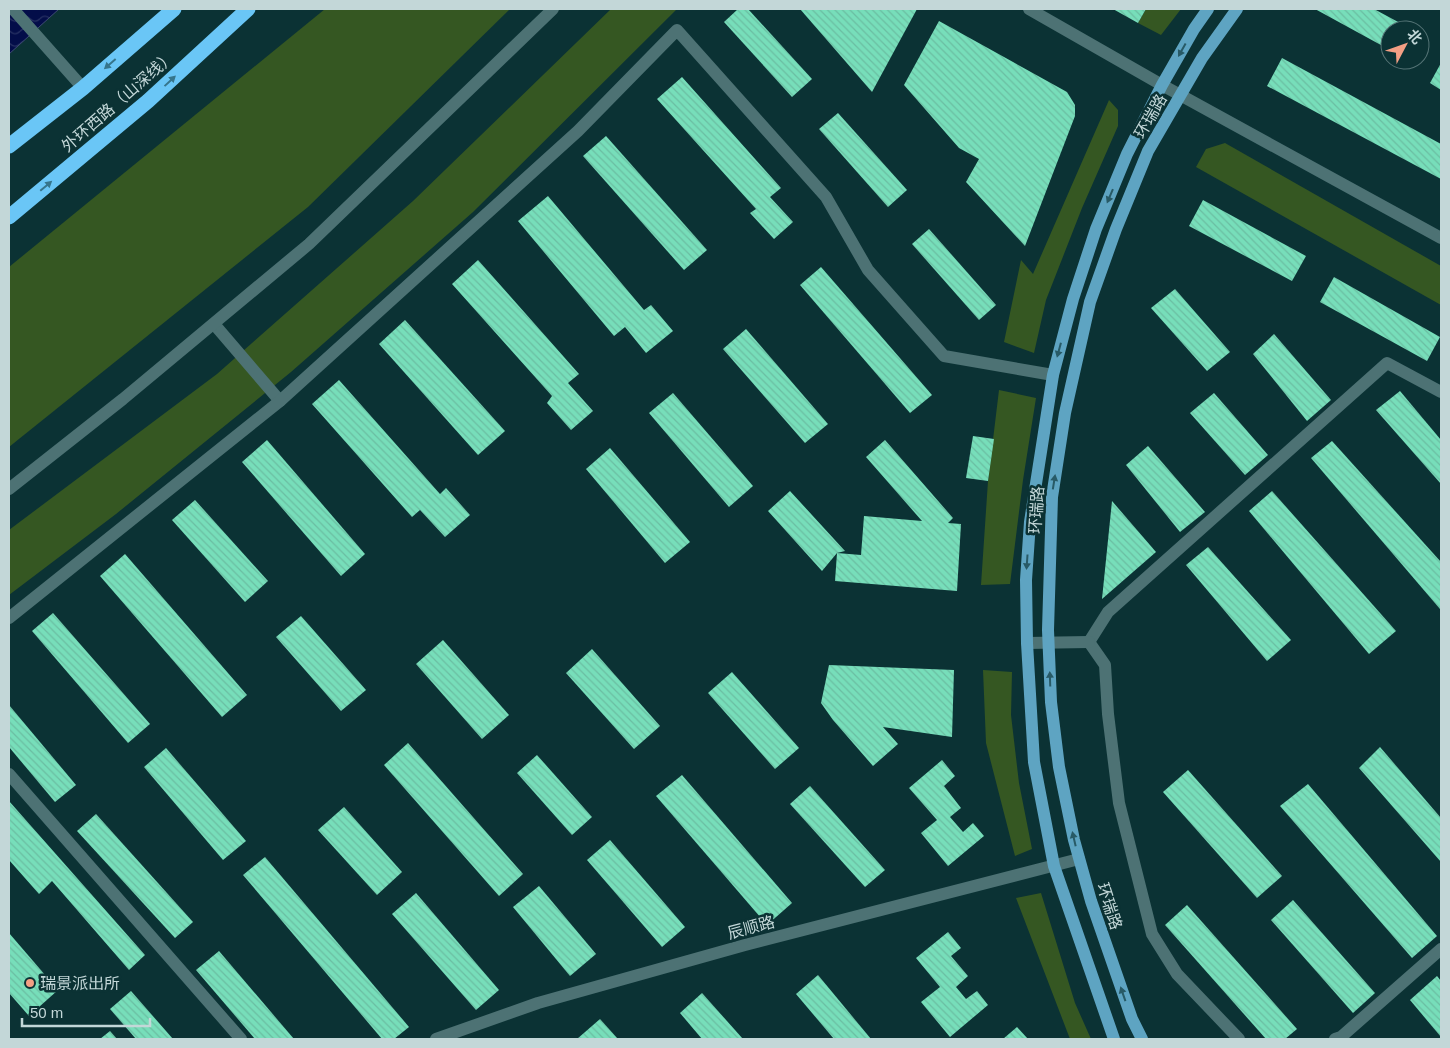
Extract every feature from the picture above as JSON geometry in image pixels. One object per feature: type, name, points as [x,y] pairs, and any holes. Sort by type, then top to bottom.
[{"type":"highway","name":"外环西路（山深线）","points":[[9,146],[83,88],[174,9]]},
{"type":"highway","name":"外环西路（山深线）","points":[[9,217],[148,100],[248,9]]},
{"type":"main road","name":"环瑞路","points":[[1114,1039],[1054,866],[1034,762],[1027,643],[1026,580],[1030,522],[1053,375],[1073,299],[1096,229],[1127,154],[1162,86],[1194,29],[1208,9]]},
{"type":"main road","name":"环瑞路","points":[[1142,1039],[1132,1019],[1091,901],[1079,859],[1059,767],[1051,702],[1049,643],[1052,497],[1065,413],[1090,302],[1116,229],[1148,151],[1202,58],[1237,9]]},
{"type":"street","points":[[13,9],[83,88]]},
{"type":"street","points":[[9,489],[123,399],[309,244],[553,9]]},
{"type":"street","points":[[1029,9],[1162,86],[1441,238]]},
{"type":"street","points":[[9,618],[280,401],[578,131],[677,30],[826,197],[868,270],[944,356],[1053,375]]},
{"type":"street","points":[[214,324],[280,401]]},
{"type":"street","points":[[1088,642],[1108,612],[1387,363],[1441,392]]},
{"type":"street","points":[[1027,643],[1088,642]]},
{"type":"street","points":[[1088,642],[1105,665],[1108,714],[1119,803],[1152,934],[1177,974],[1239,1039]]},
{"type":"street","points":[[9,774],[241,1039]]},
{"type":"street","name":"辰顺路","points":[[436,1039],[538,1003],[717,953],[1079,859]]},
{"type":"street","points":[[1335,1039],[1341,1037],[1441,949]]},
{"type":"green space","points":[[325,9],[510,9],[308,207],[9,447],[9,267]]},
{"type":"green space","points":[[611,9],[677,9],[473,212],[291,372],[116,514],[9,595],[9,530],[217,374],[413,201]]},
{"type":"green space","points":[[1146,9],[1181,9],[1161,35],[1138,23]]},
{"type":"green space","points":[[1109,100],[1118,110],[1118,126],[1082,208],[1046,300],[1034,353],[1004,342],[1021,260],[1033,274]]},
{"type":"green space","points":[[1225,143],[1441,266],[1441,305],[1196,167],[1206,149]]},
{"type":"green space","points":[[999,390],[1036,398],[1023,480],[1010,584],[981,585],[988,481]]},
{"type":"green space","points":[[983,670],[1012,672],[1011,715],[1019,783],[1032,849],[1015,856],[986,743]]},
{"type":"green space","points":[[1041,893],[1075,1003],[1091,1039],[1070,1039],[1016,898]]},
{"type":"water","points":[[9,9],[59,9],[9,54]]},
{"type":"building","points":[[738,9],[748,9],[812,79],[792,97],[724,22]]},
{"type":"building","points":[[800,9],[917,9],[872,92]]},
{"type":"building","points":[[1113,9],[1146,9],[1138,23]]},
{"type":"building","points":[[1315,9],[1374,9],[1394,20],[1380,20],[1380,45]]},
{"type":"building","points":[[939,21],[1067,92],[1075,105],[1075,116],[1025,246],[966,182],[979,159],[959,148],[904,85]]},
{"type":"building","points":[[1282,58],[1441,144],[1441,179],[1267,86]]},
{"type":"building","points":[[1441,63],[1441,90],[1430,83]]},
{"type":"building","points":[[682,77],[781,188],[770,197],[793,222],[774,239],[750,213],[756,209],[657,99]]},
{"type":"building","points":[[838,113],[907,190],[888,207],[819,129]]},
{"type":"building","points":[[606,136],[707,250],[684,270],[583,156]]},
{"type":"building","points":[[548,196],[644,310],[651,305],[673,331],[646,353],[625,327],[614,336],[518,221]]},
{"type":"building","points":[[1203,200],[1306,256],[1292,281],[1189,226]]},
{"type":"building","points":[[929,229],[996,305],[979,320],[912,244]]},
{"type":"building","points":[[478,260],[579,374],[568,383],[593,411],[571,430],[547,403],[552,396],[452,284]]},
{"type":"building","points":[[821,267],[932,395],[910,413],[800,285]]},
{"type":"building","points":[[1334,277],[1440,337],[1427,361],[1320,302]]},
{"type":"building","points":[[1175,289],[1230,352],[1207,371],[1151,308]]},
{"type":"building","points":[[405,320],[505,431],[478,455],[379,344]]},
{"type":"building","points":[[746,329],[828,424],[805,443],[723,349]]},
{"type":"building","points":[[1274,334],[1331,400],[1307,421],[1253,354]]},
{"type":"building","points":[[339,380],[440,494],[446,488],[470,515],[445,537],[420,510],[412,517],[312,404]]},
{"type":"building","points":[[1400,391],[1441,440],[1441,484],[1376,410]]},
{"type":"building","points":[[673,393],[753,486],[729,507],[649,413]]},
{"type":"building","points":[[1214,393],[1268,455],[1245,475],[1190,413]]},
{"type":"building","points":[[973,436],[994,439],[988,481],[966,478]]},
{"type":"building","points":[[267,440],[365,554],[341,576],[242,462]]},
{"type":"building","points":[[885,440],[953,518],[948,523],[961,524],[957,591],[835,581],[837,553],[861,555],[864,516],[922,521],[866,457]]},
{"type":"building","points":[[1332,441],[1441,562],[1440,609],[1311,458]]},
{"type":"building","points":[[1148,446],[1205,512],[1180,532],[1126,465]]},
{"type":"building","points":[[610,448],[690,542],[665,563],[586,469]]},
{"type":"building","points":[[790,491],[845,551],[837,553],[822,571],[768,511]]},
{"type":"building","points":[[1272,491],[1396,631],[1369,654],[1249,511]]},
{"type":"building","points":[[195,500],[268,581],[245,602],[172,520]]},
{"type":"building","points":[[1112,501],[1156,552],[1102,599]]},
{"type":"building","points":[[1208,547],[1291,640],[1267,661],[1186,565]]},
{"type":"building","points":[[125,554],[247,695],[222,717],[100,576]]},
{"type":"building","points":[[53,613],[150,724],[128,743],[32,631]]},
{"type":"building","points":[[301,616],[366,690],[341,711],[276,637]]},
{"type":"building","points":[[443,640],[509,715],[482,739],[416,664]]},
{"type":"building","points":[[592,649],[660,726],[634,749],[566,673]]},
{"type":"building","points":[[829,665],[954,670],[952,737],[883,727],[898,744],[873,766],[833,720],[821,703]]},
{"type":"building","points":[[732,672],[799,748],[775,769],[708,693]]},
{"type":"building","points":[[9,705],[76,785],[55,802],[9,747]]},
{"type":"building","points":[[408,743],[523,874],[499,896],[384,765]]},
{"type":"building","points":[[1380,747],[1441,818],[1441,862],[1359,768]]},
{"type":"building","points":[[166,748],[246,841],[223,860],[144,767]]},
{"type":"building","points":[[537,755],[592,817],[572,835],[517,773]]},
{"type":"building","points":[[942,760],[955,776],[944,786],[961,808],[950,817],[963,832],[973,823],[984,836],[948,866],[921,833],[937,820],[909,788]]},
{"type":"building","points":[[1188,770],[1282,876],[1257,898],[1163,792]]},
{"type":"building","points":[[682,775],[792,903],[767,925],[656,796]]},
{"type":"building","points":[[1308,784],[1437,936],[1412,958],[1280,806]]},
{"type":"building","points":[[810,786],[885,870],[865,887],[790,804]]},
{"type":"building","points":[[9,801],[145,955],[129,970],[52,881],[39,894],[9,860]]},
{"type":"building","points":[[344,807],[402,872],[377,895],[318,830]]},
{"type":"building","points":[[96,814],[193,922],[175,938],[77,831]]},
{"type":"building","points":[[610,840],[685,927],[662,947],[587,860]]},
{"type":"building","points":[[265,857],[409,1027],[394,1039],[382,1039],[243,875]]},
{"type":"building","points":[[539,886],[596,954],[570,976],[513,907]]},
{"type":"building","points":[[416,893],[499,990],[476,1010],[392,914]]},
{"type":"building","points":[[1293,900],[1375,993],[1353,1013],[1271,920]]},
{"type":"building","points":[[1187,905],[1297,1029],[1285,1039],[1266,1039],[1165,925]]},
{"type":"building","points":[[948,932],[961,948],[951,956],[968,976],[956,987],[966,999],[977,991],[988,1005],[950,1037],[921,1002],[940,987],[916,958]]},
{"type":"building","name":"瑞景派出所","points":[[9,933],[58,990],[29,1016],[9,993]]},
{"type":"building","points":[[219,951],[294,1039],[255,1039],[196,970]]},
{"type":"building","points":[[818,975],[871,1039],[834,1039],[796,994]]},
{"type":"building","points":[[1437,976],[1441,981],[1441,1037],[1410,1000]]},
{"type":"building","points":[[131,991],[173,1039],[136,1039],[110,1009]]},
{"type":"building","points":[[702,993],[743,1039],[702,1039],[680,1013]]},
{"type":"building","points":[[600,1019],[618,1039],[577,1039]]},
{"type":"building","points":[[1017,1027],[1028,1039],[1003,1039]]},
{"type":"building","points":[[110,1031],[117,1039],[100,1039]]},
{"type":"place","name":"瑞景派出所","points":[[30,983]]}]
